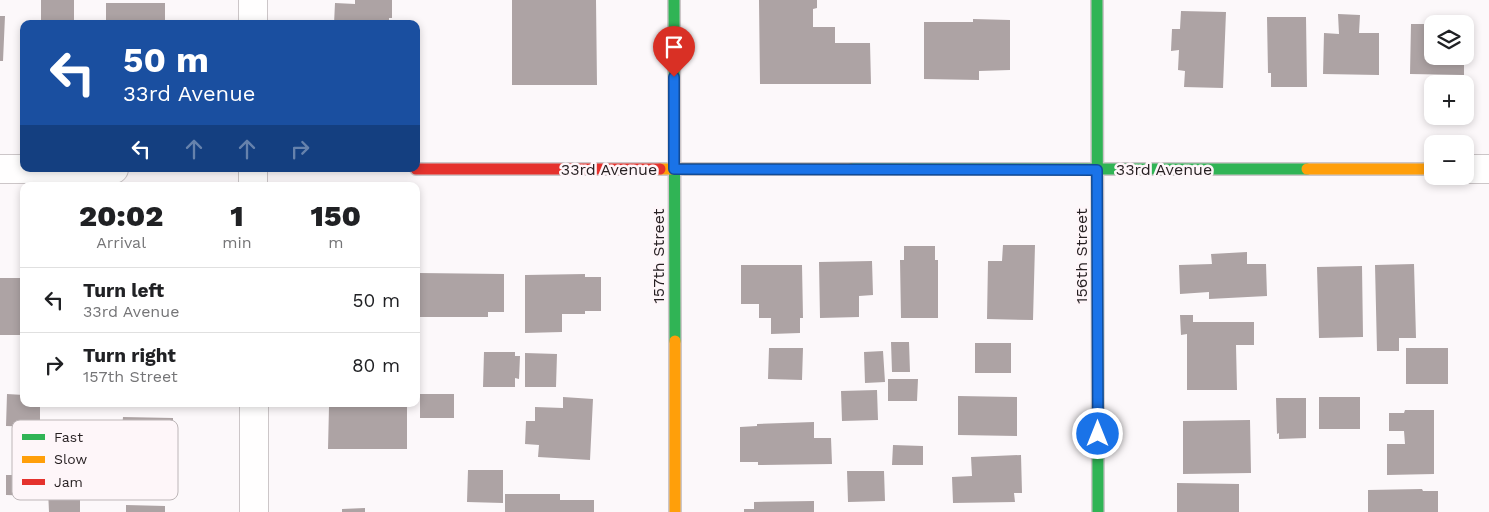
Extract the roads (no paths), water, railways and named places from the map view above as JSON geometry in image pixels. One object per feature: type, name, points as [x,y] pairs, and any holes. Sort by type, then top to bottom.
[{"type":"street","points":[[253,0],[253,20]]},
{"type":"street","name":"157th Street","points":[[674,0],[675,512]]},
{"type":"street","name":"156th Street","points":[[1097,0],[1098,512]]},
{"type":"street","points":[[0,169],[20,169]]},
{"type":"street","name":"33rd Avenue","points":[[420,169],[1424,169]]},
{"type":"street","points":[[1474,169],[1489,170]]},
{"type":"street","points":[[254,407],[254,512]]}]
